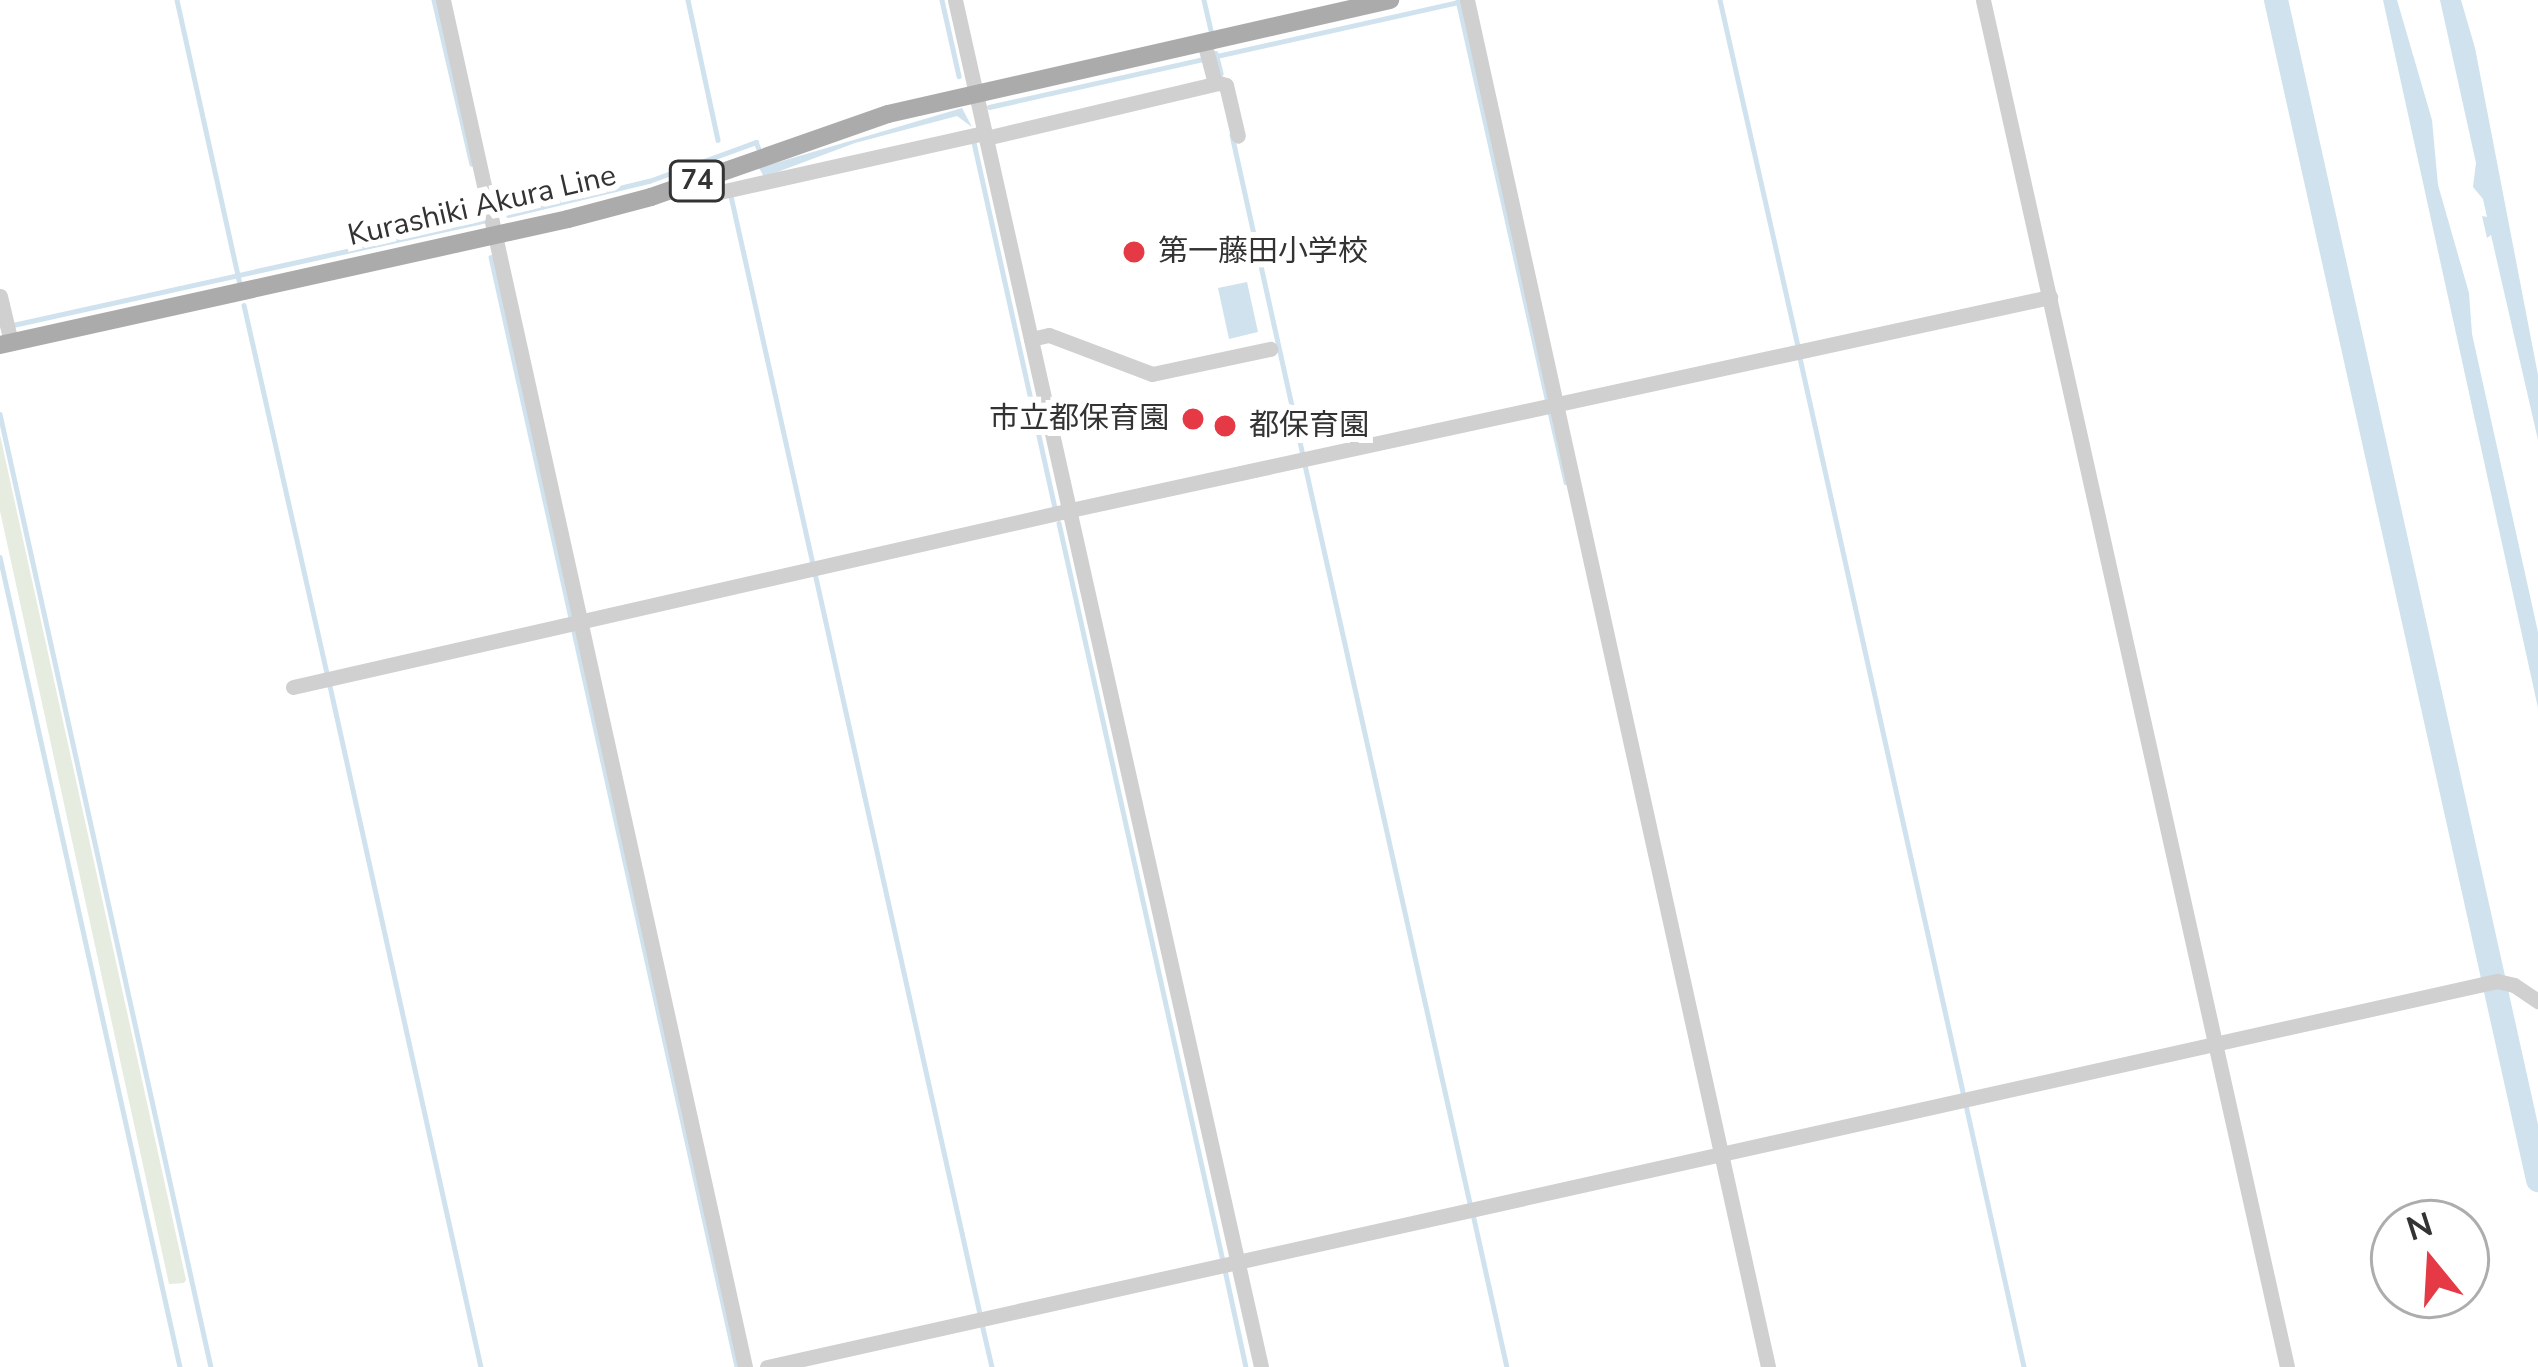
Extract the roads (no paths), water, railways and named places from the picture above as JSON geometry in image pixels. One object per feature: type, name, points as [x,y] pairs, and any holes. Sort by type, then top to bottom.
[{"type":"main road","name":"Kurashiki Akura Line","points":[[5,343],[497,235],[697,181],[854,124],[975,93],[1207,54],[1390,0]]},
{"type":"street","points":[[442,0],[497,235],[574,623],[745,1367]]},
{"type":"street","points":[[955,0],[975,93],[978,135],[1031,339],[1261,1367]]},
{"type":"street","points":[[1983,0],[2211,1046],[2287,1367]]},
{"type":"street","points":[[1468,3],[1768,1367]]},
{"type":"street","points":[[1207,54],[1215,83]]},
{"type":"street","points":[[697,181],[720,192],[1215,83],[1226,85],[1238,136]]},
{"type":"street","points":[[0,296],[5,343]]},
{"type":"street","points":[[293,687],[2050,297]]},
{"type":"street","points":[[1031,339],[1049,335],[1152,374],[1270,349]]},
{"type":"street","points":[[767,1367],[2493,982],[2514,985],[2538,1001]]},
{"type":"water","points":[[2383,0],[2397,0],[2432,120],[2438,185],[2469,293],[2472,334],[2538,632],[2538,708]]},
{"type":"water","points":[[2440,0],[2461,0],[2475,48],[2538,375],[2538,440],[2491,235],[2487,238],[2483,199],[2473,187],[2476,163]]},
{"type":"water","points":[[962,108],[972,127],[957,116],[855,143],[764,177],[759,168]]},
{"type":"water","points":[[1247,282],[1258,332],[1229,339],[1218,288]]},
{"type":"waterway","points":[[177,0],[240,284]]},
{"type":"waterway","points":[[434,0],[472,164]]},
{"type":"waterway","points":[[688,0],[718,140]]},
{"type":"waterway","points":[[942,0],[959,76]]},
{"type":"waterway","points":[[1204,0],[1211,30]]},
{"type":"waterway","points":[[1458,0],[1548,402]]},
{"type":"waterway","points":[[1720,0],[1798,346]]},
{"type":"waterway","points":[[2276,0],[2538,1180]]},
{"type":"waterway","points":[[989,107],[1464,1]]},
{"type":"waterway","points":[[1216,53],[1221,73]]},
{"type":"waterway","points":[[1232,135],[1303,454]]},
{"type":"waterway","points":[[973,138],[1055,508]]},
{"type":"waterway","points":[[508,215],[649,181],[756,142],[759,149]]},
{"type":"waterway","points":[[731,196],[980,1314]]},
{"type":"waterway","points":[[13,325],[488,220]]},
{"type":"waterway","points":[[491,257],[737,1367]]},
{"type":"waterway","points":[[244,305],[327,674]]},
{"type":"waterway","points":[[1800,358],[1963,1092]]},
{"type":"waterway","points":[[1550,412],[1566,482]]},
{"type":"waterway","points":[[0,414],[211,1367]]},
{"type":"waterway","points":[[1305,465],[1470,1203]]},
{"type":"waterway","points":[[1059,523],[1223,1261]]},
{"type":"waterway","points":[[0,557],[180,1367]]},
{"type":"waterway","points":[[330,686],[481,1367]]},
{"type":"waterway","points":[[1966,1105],[2024,1367]]},
{"type":"waterway","points":[[1473,1214],[1507,1367]]},
{"type":"waterway","points":[[1225,1270],[1246,1367]]},
{"type":"waterway","points":[[982,1324],[992,1367]]},
{"type":"place","name":"第一藤田小学校","points":[[1134,252]]},
{"type":"place","name":"市立都保育園","points":[[1193,419]]},
{"type":"place","name":"都保育園","points":[[1225,426]]}]
